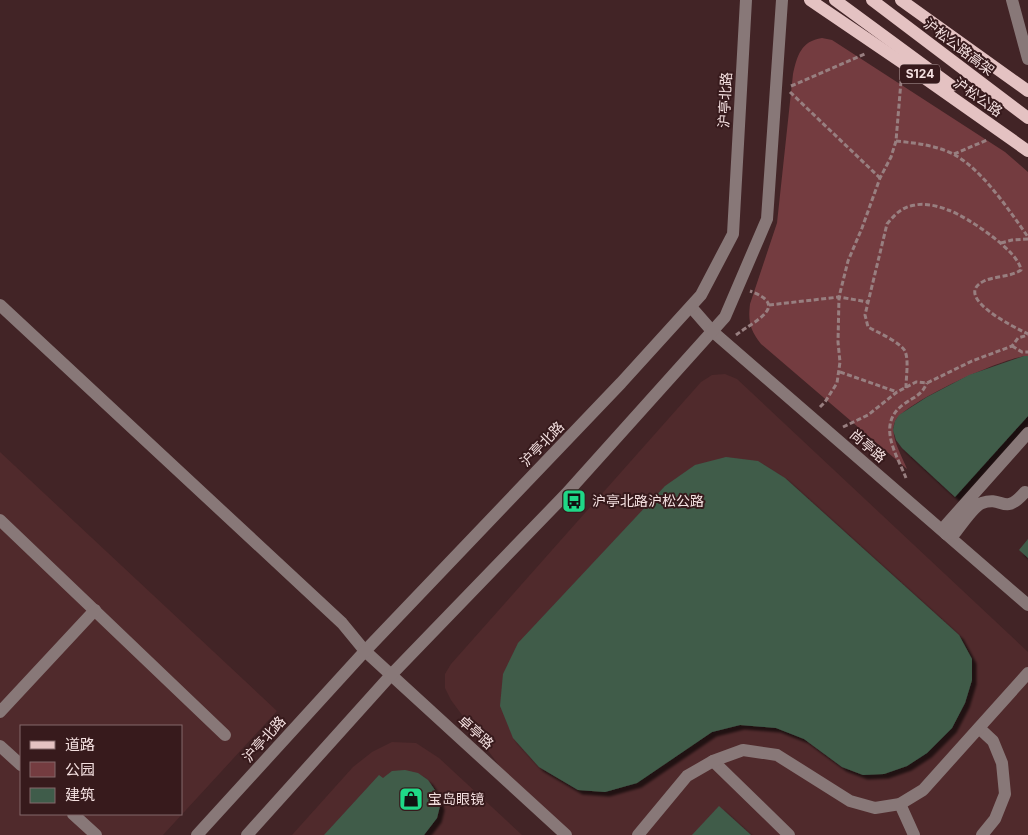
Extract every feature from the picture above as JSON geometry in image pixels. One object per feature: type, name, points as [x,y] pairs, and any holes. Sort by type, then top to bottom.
[{"type":"main road","name":"沪松公路","points":[[810,0],[903,62],[1028,151]]},
{"type":"main road","points":[[835,0],[1028,143]]},
{"type":"main road","name":"沪松公路高架","points":[[872,0],[1028,118]]},
{"type":"main road","points":[[901,0],[1028,91]]},
{"type":"street","name":"沪亭北路","points":[[197,835],[365,651],[621,383],[701,295],[733,234],[746,0]]},
{"type":"street","points":[[247,835],[391,675],[566,494],[725,317],[768,219],[782,0]]},
{"type":"street","points":[[1012,0],[1028,59]]},
{"type":"street","name":"卓亭路","points":[[0,306],[342,623],[365,651],[566,835]]},
{"type":"street","name":"尚亭路","points":[[690,307],[712,331],[1028,605]]},
{"type":"street","points":[[1024,492],[1015,503],[1008,505],[989,501],[979,503],[955,532],[946,534],[946,524],[1028,433]]},
{"type":"street","points":[[0,520],[225,736]]},
{"type":"street","points":[[0,712],[95,610]]},
{"type":"street","points":[[638,835],[687,776],[713,761],[743,750],[777,755],[850,801],[874,808],[900,804],[923,790],[1028,673]]},
{"type":"street","points":[[979,728],[993,741],[1002,763],[1005,794],[995,819],[982,835]]},
{"type":"street","points":[[0,746],[20,764]]},
{"type":"street","points":[[713,761],[789,835]]},
{"type":"street","points":[[900,804],[914,835]]},
{"type":"street","points":[[74,815],[96,835]]},
{"type":"path","points":[[880,178],[786,88],[881,48]]},
{"type":"path","points":[[810,416],[825,402],[837,383],[840,372],[838,342],[839,297],[848,261],[896,141],[903,62]]},
{"type":"path","points":[[953,154],[1003,133]]},
{"type":"path","points":[[896,141],[923,144],[953,154],[978,174],[1003,202],[1028,238],[1001,243]]},
{"type":"path","points":[[906,388],[906,356],[904,350],[900,345],[868,327],[866,315],[887,224],[904,207],[930,205],[950,211],[971,221],[1001,243],[1018,261],[1021,270],[1017,273],[993,277],[982,282],[974,290],[975,296],[994,316],[1028,335]]},
{"type":"path","points":[[726,342],[762,318],[767,312],[769,305],[767,299],[762,295],[738,286]]},
{"type":"path","points":[[769,305],[839,297],[868,302]]},
{"type":"path","points":[[833,436],[847,424],[868,415],[897,392],[916,382],[926,384],[972,361],[1012,346],[1018,338],[1028,335]]},
{"type":"path","points":[[1012,346],[1022,352],[1028,352]]},
{"type":"path","points":[[840,372],[897,392]]},
{"type":"path","points":[[906,500],[910,490],[890,439],[889,428],[891,417],[898,408],[922,393],[926,384]]},
{"type":"shaded area","points":[[725,374],[737,379],[1028,652],[1028,835],[565,835],[525,801],[451,700],[445,688],[445,674],[451,664],[701,382],[712,375]]},
{"type":"shaded area","points":[[0,452],[277,711],[182,814],[182,725],[20,725],[20,815],[181,815],[163,835],[0,835]]},
{"type":"shaded area","points":[[392,742],[416,743],[439,758],[522,835],[292,835],[353,767],[372,752]]},
{"type":"green space","points":[[822,38],[832,40],[1005,152],[1028,172],[1028,356],[1000,363],[979,371],[935,393],[902,414],[895,422],[894,433],[897,446],[907,469],[761,344],[752,330],[749,316],[750,304],[777,223],[793,74],[801,50],[809,42]]},
{"type":"building","points":[[1028,356],[1028,416],[955,497],[902,448],[896,440],[893,430],[895,421],[899,415],[927,397],[969,375]]},
{"type":"building","points":[[726,457],[758,461],[785,478],[959,635],[972,659],[972,680],[965,703],[952,728],[927,753],[907,766],[884,774],[863,775],[842,767],[804,739],[776,728],[740,725],[712,732],[637,783],[605,792],[578,790],[539,767],[513,738],[500,706],[503,674],[518,643],[665,486],[695,465]]},
{"type":"building","points":[[1028,539],[1028,558],[1019,550]]},
{"type":"building","points":[[405,770],[418,773],[428,780],[437,793],[440,806],[437,818],[424,835],[324,835],[379,775],[383,778],[392,771]]},
{"type":"building","points":[[719,806],[751,835],[692,835]]},
{"type":"place","name":"沪亭北路沪松公路","points":[[574,501]]},
{"type":"place","name":"宝岛眼镜","points":[[411,799]]}]
